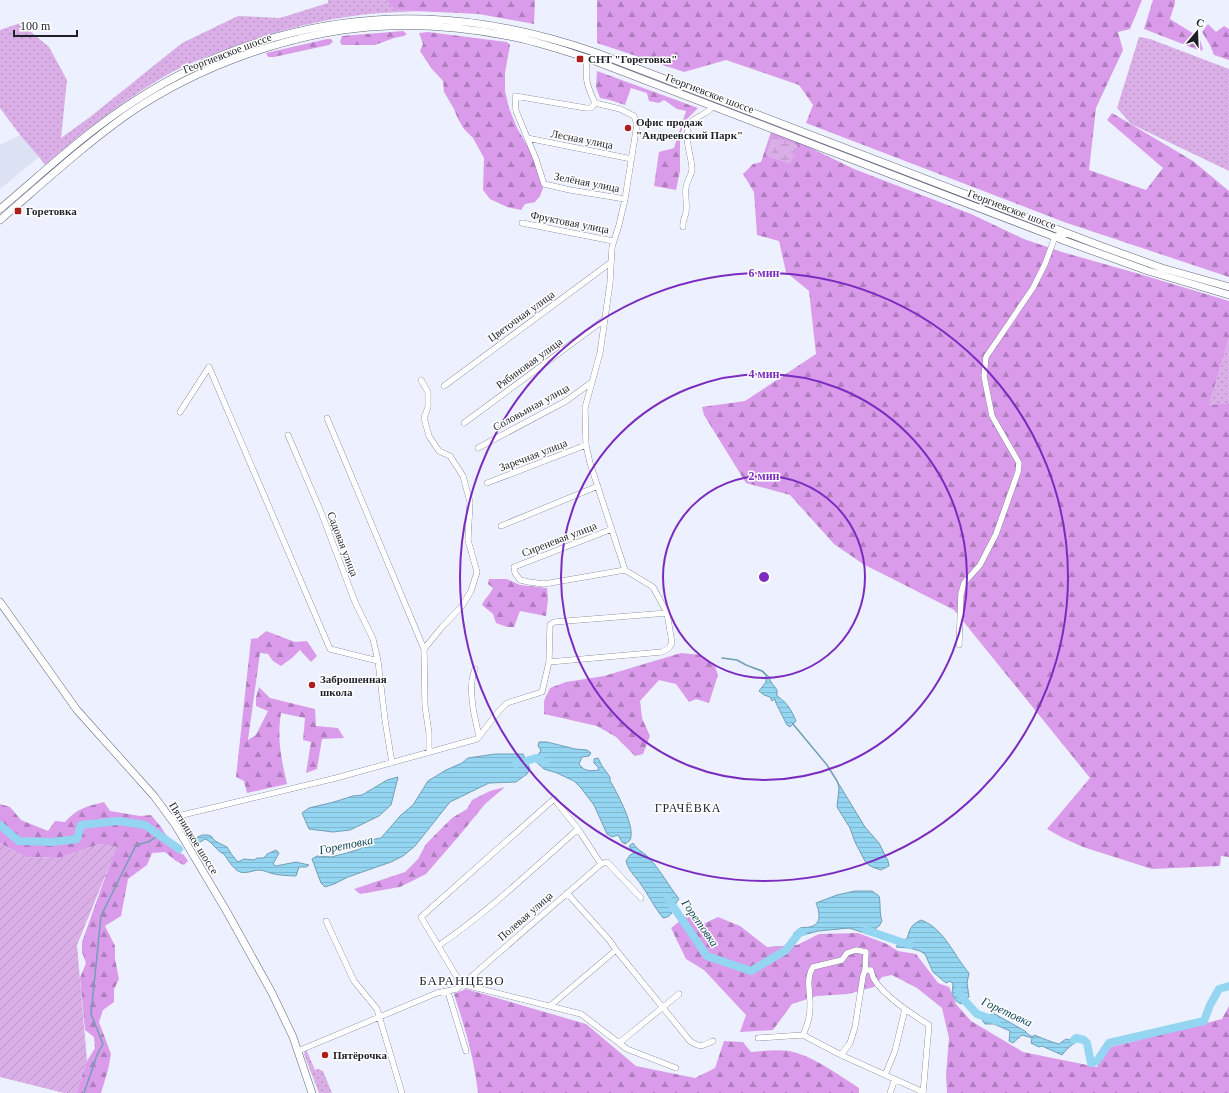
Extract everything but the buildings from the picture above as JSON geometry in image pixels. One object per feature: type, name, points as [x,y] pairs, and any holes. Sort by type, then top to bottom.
[{"type":"main road","name":"Георгиевское шоссе","points":[[0,209],[71,149],[120,111],[165,82],[203,63],[230,52],[274,38],[317,27],[366,20],[426,19],[459,21],[510,29],[549,38],[597,52],[1068,234],[1140,260],[1229,287]]},
{"type":"main road","name":"Георгиевское шоссе","points":[[0,220],[94,140],[143,104],[185,81],[216,67],[254,52],[324,33],[370,27],[435,27],[479,31],[510,36],[587,58],[1055,238],[1133,266],[1229,295]]},
{"type":"main road","name":"Пятницкое шоссе","points":[[0,602],[77,710],[149,790],[170,818],[216,893],[272,993],[298,1051],[312,1093]]},
{"type":"street","points":[[587,58],[586,83],[595,103]]},
{"type":"street","points":[[527,138],[516,111],[514,96],[586,108],[591,108],[595,103]]},
{"type":"street","points":[[549,662],[662,652],[669,648],[672,643],[667,613],[653,587],[625,570],[590,463],[586,445],[585,408],[600,353],[610,283],[610,263],[614,241],[625,200],[637,124],[634,116],[620,109],[595,103]]},
{"type":"street","points":[[683,227],[682,222],[686,212],[686,188],[688,179],[692,172],[687,133],[688,127],[692,120],[710,111],[713,106]]},
{"type":"street","name":"Лесная улица","points":[[527,138],[632,159]]},
{"type":"street","name":"Зелёная улица","points":[[527,138],[544,184],[625,200]]},
{"type":"street","name":"Фруктовая улица","points":[[522,223],[614,241]]},
{"type":"street","points":[[959,645],[961,594],[964,583],[980,565],[996,534],[1018,472],[1017,459],[992,416],[984,376],[986,357],[1032,288],[1045,264],[1055,238],[1059,235],[1068,234]]},
{"type":"street","name":"Цветочная улица","points":[[444,386],[610,263]]},
{"type":"street","name":"Рябиновая улица","points":[[464,423],[605,319]]},
{"type":"street","points":[[180,412],[209,367],[330,649],[378,661]]},
{"type":"street","points":[[420,380],[428,392],[428,407],[424,418],[430,436],[439,451],[450,456],[463,476],[470,502],[468,540],[477,572],[471,592],[462,606],[424,649]]},
{"type":"street","name":"Соловьиная улица","points":[[478,448],[566,401],[592,382]]},
{"type":"street","points":[[327,418],[424,649],[425,706],[429,733],[429,752]]},
{"type":"street","name":"Садовая улица","points":[[288,434],[321,512],[355,602],[373,639],[378,661],[392,763]]},
{"type":"street","name":"Заречная улица","points":[[487,483],[586,445]]},
{"type":"street","points":[[501,526],[598,486]]},
{"type":"street","name":"Сиреневая улица","points":[[612,529],[514,567],[515,573],[520,580],[544,584],[625,570]]},
{"type":"street","points":[[170,818],[336,778],[477,739],[507,703],[542,692],[549,662],[550,625],[554,622],[667,613]]},
{"type":"street","points":[[475,668],[472,681],[472,695],[479,736]]},
{"type":"street","points":[[641,898],[606,862],[601,864],[578,829],[554,799],[421,917],[461,984],[580,1014],[627,1049],[676,1068]]},
{"type":"street","points":[[438,946],[501,897],[578,829]]},
{"type":"street","name":"Полевая улица","points":[[298,1051],[437,994],[457,989],[601,864]]},
{"type":"street","points":[[567,893],[610,942],[690,1041],[697,1046],[704,1046],[713,1041]]},
{"type":"street","points":[[326,921],[354,981],[377,1009],[402,1093]]},
{"type":"street","points":[[550,1006],[616,950]]},
{"type":"street","points":[[803,1035],[809,1022],[810,971],[813,967],[842,960],[847,953],[856,950],[866,952],[865,970],[852,1035],[850,1043],[841,1055]]},
{"type":"street","points":[[758,1038],[803,1035],[841,1055],[923,1093],[929,1025],[905,1009],[883,990],[874,979],[871,970],[865,970]]},
{"type":"street","points":[[448,992],[466,1051]]},
{"type":"street","points":[[619,1043],[637,1030],[679,994]]},
{"type":"street","points":[[885,1075],[895,1051],[905,1009]]},
{"type":"street","points":[[890,1093],[894,1079]]},
{"type":"shaded area","points":[[20,135],[39,157],[0,189],[0,145]]},
{"type":"green space","points":[[328,0],[386,0],[395,10],[422,11],[361,15],[304,25],[248,41],[202,59],[174,71],[123,103],[75,139],[45,165],[0,108],[0,30],[20,23],[49,47],[67,80],[61,138],[90,117],[182,43],[238,16],[280,18],[328,3]]},
{"type":"green space","points":[[386,0],[535,0],[534,24],[479,14],[395,10]]},
{"type":"green space","points":[[597,0],[1142,0],[1130,29],[1118,32],[1123,50],[1096,108],[1089,170],[1146,190],[1163,168],[1107,120],[1112,113],[1193,161],[1229,191],[1229,277],[1064,222],[806,123],[813,105],[799,85],[726,60],[684,72],[597,43]]},
{"type":"green space","points":[[1153,0],[1175,0],[1170,19],[1199,37],[1203,49],[1201,51],[1144,29]]},
{"type":"green space","points":[[1208,24],[1216,32],[1224,26],[1229,29],[1229,60],[1214,55],[1202,32]]},
{"type":"green space","points":[[403,31],[407,34],[375,45],[342,45],[340,42],[342,36]]},
{"type":"green space","points":[[428,32],[507,42],[510,45],[505,73],[505,91],[509,108],[517,128],[534,157],[541,177],[543,188],[540,196],[535,202],[525,204],[521,210],[507,207],[490,199],[483,190],[484,158],[473,138],[464,129],[458,119],[444,92],[443,81],[431,68],[420,51],[423,44],[419,33]]},
{"type":"green space","points":[[1139,37],[1150,39],[1229,69],[1229,171],[1131,124],[1117,108]]},
{"type":"green space","points":[[331,39],[333,42],[329,45],[274,57],[268,57],[266,53]]},
{"type":"green space","points":[[599,57],[1047,229],[1046,231],[599,59]]},
{"type":"green space","points":[[597,71],[698,108],[685,121],[680,135],[680,171],[676,190],[654,186],[659,152],[674,148],[686,111],[677,109],[664,100],[659,103],[649,101],[647,93],[631,88],[625,105],[600,98],[596,87]]},
{"type":"green space","points":[[771,132],[805,145],[854,169],[971,214],[1024,239],[1062,252],[1229,301],[1229,338],[1209,405],[1229,403],[1229,857],[1221,856],[1220,866],[1152,869],[1083,847],[1047,829],[1090,778],[954,610],[863,564],[834,544],[790,495],[746,483],[704,415],[702,407],[745,401],[816,354],[809,291],[786,272],[779,241],[757,235],[754,192],[743,174],[753,164],[761,162]]},
{"type":"green space","points":[[772,136],[798,145],[790,164],[766,156]]},
{"type":"green space","points":[[1229,338],[1229,403],[1209,405]]},
{"type":"green space","points":[[489,579],[507,579],[520,585],[547,588],[548,599],[546,616],[520,611],[514,627],[507,627],[496,623],[493,614],[482,605],[493,588],[488,584]]},
{"type":"green space","points":[[266,631],[295,642],[307,641],[317,656],[311,662],[300,650],[281,666],[273,661],[268,654],[260,653],[248,740],[256,735],[268,711],[256,706],[256,697],[259,687],[270,698],[315,709],[316,726],[338,728],[344,738],[322,739],[317,769],[306,773],[311,742],[303,740],[305,718],[281,713],[279,732],[280,748],[287,784],[247,793],[244,781],[236,777],[251,639],[258,638]]},
{"type":"green space","points":[[681,653],[701,655],[714,664],[718,675],[709,703],[696,699],[689,702],[676,684],[659,680],[640,701],[642,718],[650,736],[643,754],[635,756],[616,737],[597,726],[544,714],[544,701],[550,688],[566,682],[604,676]]},
{"type":"green space","points":[[505,787],[485,804],[426,874],[400,887],[360,894],[354,889],[405,872],[418,859],[426,844],[452,818],[467,809],[472,800],[490,791]]},
{"type":"green space","points":[[104,802],[110,811],[140,816],[151,815],[161,827],[176,851],[184,855],[188,861],[184,865],[176,861],[165,852],[152,853],[147,865],[128,879],[121,916],[105,926],[115,946],[115,959],[119,979],[114,989],[114,1002],[103,1010],[99,1022],[111,1054],[101,1093],[76,1093],[87,1061],[95,1048],[94,1037],[85,1030],[80,978],[86,963],[82,952],[82,942],[116,847],[100,844],[59,858],[25,857],[0,843],[0,804],[10,807],[21,820],[48,831],[55,821],[65,822],[82,809]]},
{"type":"green space","points":[[0,843],[25,857],[59,858],[100,844],[117,847],[77,945],[87,1061],[76,1093],[64,1093],[0,1077]]},
{"type":"green space","points":[[690,913],[699,926],[718,917],[740,926],[767,947],[797,945],[819,934],[858,933],[887,944],[898,951],[916,954],[938,983],[949,987],[956,1004],[971,1021],[1023,1052],[1097,1067],[1107,1048],[1222,1019],[1229,1006],[1229,1093],[947,1093],[946,1074],[949,1038],[942,1008],[917,988],[892,975],[882,977],[874,987],[848,994],[817,996],[792,1004],[773,1030],[740,1032],[746,1015],[704,970],[686,959],[671,928]]},
{"type":"green space","points":[[466,989],[586,1024],[636,1066],[695,1078],[715,1068],[724,1041],[743,1042],[751,1052],[774,1050],[792,1051],[805,1056],[859,1088],[859,1093],[478,1093],[469,1043],[454,994]]},
{"type":"green space","points":[[306,1049],[315,1070],[318,1069],[323,1071],[332,1093],[319,1093],[304,1054]]},
{"type":"water","points":[[753,668],[763,671],[769,677],[777,690],[777,696],[784,701],[791,710],[796,721],[790,727],[787,725],[775,699],[772,701],[770,697],[759,691],[766,682],[766,675],[762,671]]},
{"type":"water","points":[[539,742],[547,742],[575,749],[587,750],[591,753],[589,756],[582,757],[579,764],[588,770],[599,770],[594,763],[594,759],[598,758],[610,777],[610,781],[629,820],[631,835],[629,841],[625,844],[618,835],[612,837],[607,834],[594,805],[574,781],[544,769],[535,761],[541,750],[538,746]]},
{"type":"water","points":[[495,754],[523,754],[530,769],[527,774],[516,782],[489,783],[450,802],[415,846],[403,856],[325,887],[321,883],[312,859],[317,856],[331,857],[347,853],[360,849],[370,840],[381,838],[401,815],[413,805],[428,781],[446,770],[462,763],[468,758]]},
{"type":"water","points":[[398,777],[391,805],[379,816],[350,830],[333,832],[309,829],[302,813],[309,808],[362,795],[387,780]]},
{"type":"water","points":[[837,781],[865,827],[879,843],[889,866],[881,870],[866,863],[855,842],[850,828],[837,807],[839,788]]},
{"type":"water","points":[[202,835],[211,836],[215,841],[227,847],[238,862],[244,859],[254,860],[257,858],[263,858],[267,854],[276,850],[279,853],[273,864],[276,866],[296,862],[309,865],[306,867],[299,867],[296,876],[275,874],[261,870],[240,872],[236,870],[224,854],[208,840],[205,839],[197,844],[195,843],[196,838]]},
{"type":"water","points":[[633,843],[653,863],[679,899],[670,916],[663,918],[628,867],[626,861],[630,855],[634,853],[629,846]]},
{"type":"water","points":[[855,891],[872,891],[879,896],[882,921],[875,929],[874,936],[849,928],[818,931],[796,937],[793,934],[800,928],[811,927],[818,922],[819,912],[816,903],[837,895]]},
{"type":"water","points":[[921,920],[936,929],[948,943],[969,973],[967,983],[969,997],[961,1004],[956,1001],[952,994],[953,984],[950,981],[946,983],[933,972],[925,954],[910,948],[896,947],[901,940],[907,939],[911,927]]},
{"type":"water","points":[[993,1013],[1033,1037],[1034,1035],[1059,1044],[1066,1039],[1069,1040],[1078,1036],[1079,1039],[1085,1039],[1082,1042],[1078,1040],[1062,1055],[1031,1043],[1032,1038],[1022,1035],[1013,1043],[1009,1041],[1010,1031],[994,1024],[985,1024],[982,1020]]},
{"type":"waterway","points":[[722,658],[737,660],[762,671],[766,675]]},
{"type":"waterway","points":[[793,724],[827,765],[837,781]]},
{"type":"waterway","name":"Горетовка","points":[[516,764],[536,758],[545,762]]},
{"type":"waterway","name":"Горетовка","points":[[0,825],[19,841],[52,842],[77,839],[81,825],[118,821],[145,825],[179,849]]},
{"type":"waterway","points":[[84,1093],[97,1055],[103,1044],[91,1014],[101,916],[136,845],[148,842],[159,835]]},
{"type":"waterway","name":"Горетовка","points":[[668,899],[707,956],[751,971],[786,950],[800,932],[803,932]]},
{"type":"waterway","name":"Горетовка","points":[[866,930],[910,945]]},
{"type":"waterway","name":"Горетовка","points":[[1074,1040],[1076,1038],[1084,1040],[1087,1043],[1091,1063],[1097,1061],[1109,1043],[1204,1021],[1210,1005],[1219,989],[1229,986]]},
{"type":"waterway","name":"Горетовка","points":[[959,991],[964,1000],[977,1014],[997,1021]]},
{"type":"place","name":"СНТ \"Горетовка\"","points":[[580,59]]},
{"type":"place","name":"Офис продаж \"Андреевский Парк\"","points":[[628,128]]},
{"type":"place","name":"Горетовка","points":[[18,211]]},
{"type":"place","name":"Заброшенная школа","points":[[312,685]]},
{"type":"place","name":"Пятёрочка","points":[[325,1055]]},
{"type":"district","name":"ГРАЧЁВКА","points":[[688,808]]},
{"type":"district","name":"БАРАНЦЕВО","points":[[462,980]]}]
